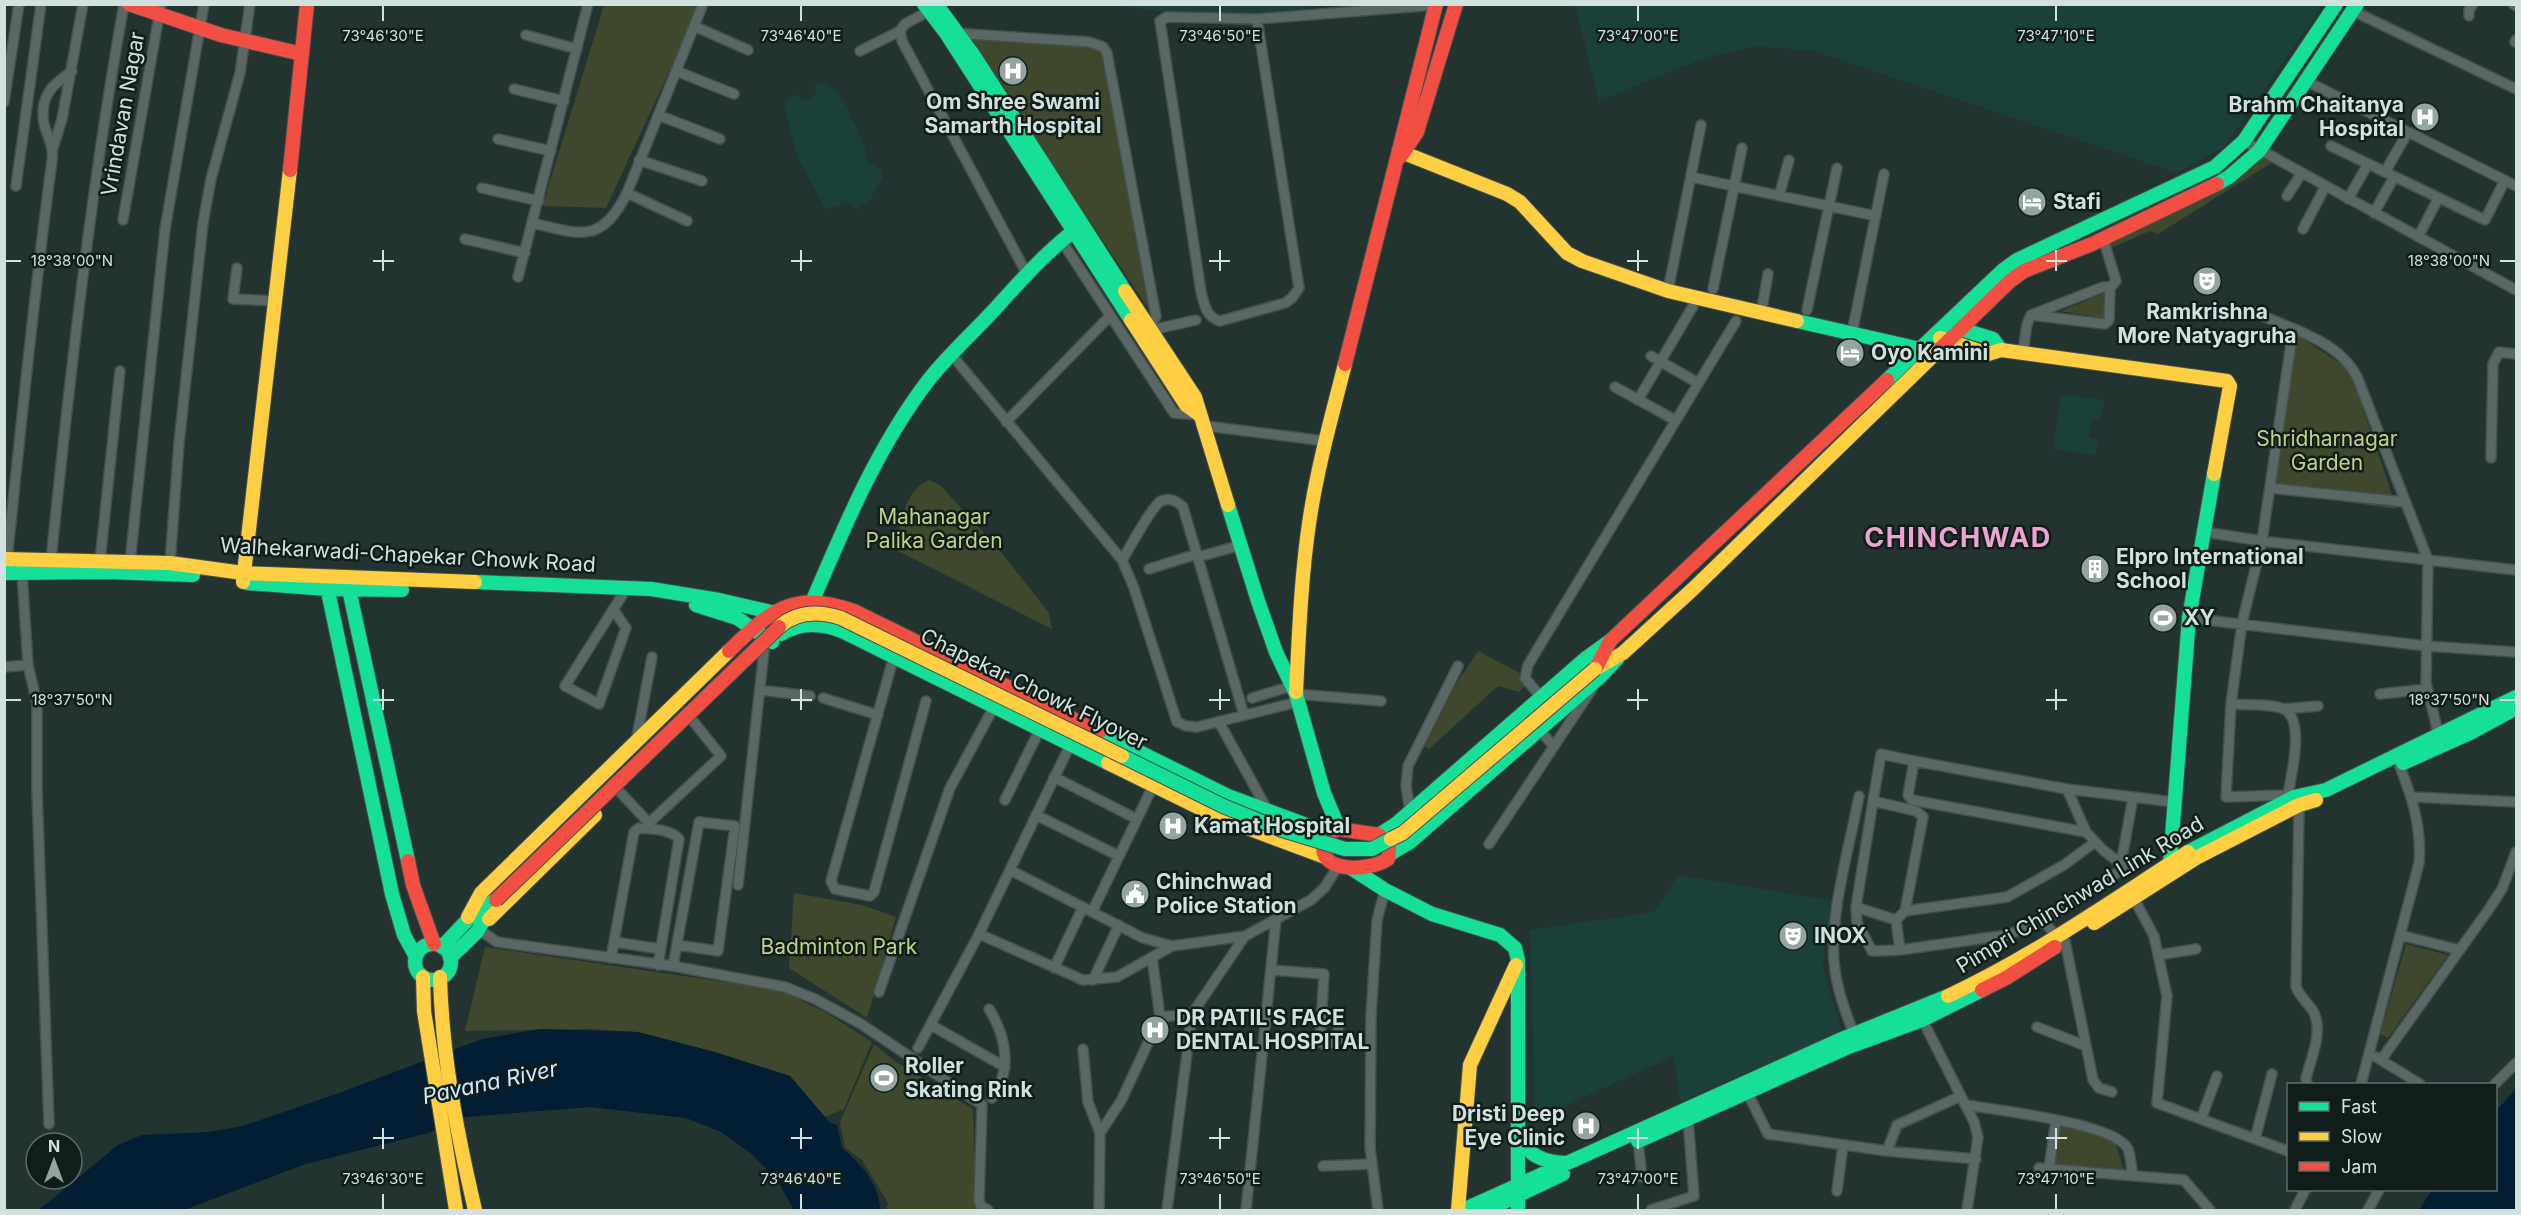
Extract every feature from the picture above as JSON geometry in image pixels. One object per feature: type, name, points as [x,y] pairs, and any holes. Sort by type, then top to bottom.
[{"type":"main road","points":[[129,4],[160,10],[199,27],[245,41],[302,54]]},
{"type":"main road","points":[[243,578],[276,301],[307,4]]},
{"type":"main road","points":[[1399,155],[1417,132],[1456,4]]},
{"type":"main road","points":[[1379,835],[1610,641],[2001,272],[2018,260],[2215,167],[2244,141],[2336,4]]},
{"type":"main road","points":[[1295,694],[1303,575],[1310,516],[1324,441],[1436,5]]},
{"type":"main road","points":[[930,7],[1005,104],[1186,405],[1203,420]]},
{"type":"main road","name":"Chapekar Chowk Flyover","points":[[468,917],[487,903],[496,900],[787,620],[802,613],[823,612],[849,621],[1223,806],[1282,830],[1345,849],[1359,851],[1382,845],[1403,833],[1623,653],[1693,589],[2010,281],[2024,272],[2103,238],[2229,177],[2259,151],[2355,8]]},
{"type":"main road","points":[[952,33],[1078,227],[1195,397],[1276,652],[1295,694],[1334,831]]},
{"type":"main road","points":[[1399,155],[1507,194],[1520,202],[1567,253],[1582,261],[1668,291],[1936,353]]},
{"type":"main road","points":[[814,624],[813,600],[854,503],[910,406],[928,380],[951,354],[1061,240],[1078,227]]},
{"type":"main road","points":[[1945,324],[1993,339],[2001,350]]},
{"type":"main road","points":[[1933,335],[1988,354],[2001,350],[2023,352],[2227,381],[2230,386],[2189,618],[2174,802],[2172,868]]},
{"type":"main road","name":"Walhekarwadi-Chapekar Chowk Road","points":[[5,564],[51,560],[170,563],[243,578],[326,583],[651,589],[719,600],[771,612]]},
{"type":"main road","name":"Walhekarwadi-Chapekar Chowk Road","points":[[5,564],[22,572],[196,570]]},
{"type":"main road","points":[[1677,576],[1693,589]]},
{"type":"main road","points":[[326,583],[392,894],[401,926],[410,949],[416,957],[417,970],[423,977],[427,1029],[454,1151],[465,1166],[474,1210]]},
{"type":"main road","name":"Walhekarwadi-Chapekar Chowk Road","points":[[347,583],[623,594],[684,602],[740,618],[755,626],[768,647]]},
{"type":"main road","points":[[347,583],[413,885],[450,972],[440,977],[423,977]]},
{"type":"main road","points":[[442,950],[468,917],[481,893],[755,626],[771,612],[785,607],[813,600],[835,603],[854,610],[1005,687],[1154,785],[1248,830],[1325,857],[1432,914],[1500,935],[1515,948],[1518,960],[1518,1210]]},
{"type":"main road","points":[[771,612],[791,629]]},
{"type":"main road","points":[[416,957],[424,946],[442,950],[488,921],[768,647],[791,629],[814,624],[835,628],[1040,729],[1076,734],[1164,765],[1228,796],[1270,813],[1334,831],[1379,835],[1387,843],[1385,890]]},
{"type":"main road","name":"Chapekar Chowk Flyover","points":[[1598,673],[1610,641]]},
{"type":"main road","points":[[1344,867],[1370,869],[1410,842],[1539,730],[1598,673]]},
{"type":"main road","name":"Pimpri Chinchwad Link Road","points":[[2440,741],[2517,697]]},
{"type":"main road","name":"Pimpri Chinchwad Link Road","points":[[1461,1210],[1569,1167],[1856,1039],[1920,1015],[2006,978],[2061,939],[2172,868],[2191,850],[2294,799],[2326,790],[2517,708]]},
{"type":"main road","points":[[1325,857],[1323,842],[1334,831]]},
{"type":"main road","name":"Chapekar Chowk Flyover","points":[[479,926],[494,908],[496,900]]},
{"type":"main road","points":[[1461,1210],[1470,1065],[1518,960]]},
{"type":"main road","points":[[440,977],[441,1027],[454,1151],[450,1168],[456,1210]]},
{"type":"main road","name":"Pimpri Chinchwad Link Road","points":[[1569,1167],[1688,1119],[1745,1088]]},
{"type":"main road","points":[[1519,1136],[1526,1149],[1535,1157],[1569,1167]]},
{"type":"main road","points":[[450,1168],[465,1166]]},
{"type":"main road","name":"Pimpri Chinchwad Link Road","points":[[1487,1210],[1517,1189]]},
{"type":"street","points":[[4,102],[19,4]]},
{"type":"street","points":[[16,186],[41,4]]},
{"type":"street","points":[[5,564],[34,296],[53,148],[72,71],[83,4]]},
{"type":"street","points":[[51,560],[94,188],[124,4]]},
{"type":"street","points":[[130,562],[162,252],[204,4]]},
{"type":"street","points":[[170,563],[179,443],[190,362],[203,223],[211,179],[232,108],[250,4]]},
{"type":"street","points":[[518,278],[588,4]]},
{"type":"street","points":[[532,223],[577,234],[599,229],[613,217],[627,194],[703,4]]},
{"type":"street","points":[[2469,16],[2469,10],[2473,4]]},
{"type":"street","points":[[1257,19],[1299,288],[1285,303],[1220,321],[1213,319],[1207,313],[1201,292],[1159,27],[1160,21],[1167,17],[1257,19],[1436,5]]},
{"type":"street","points":[[860,51],[900,32],[905,24],[930,7]]},
{"type":"street","points":[[2355,8],[2517,89]]},
{"type":"street","name":"Vrindavan Nagar","points":[[123,220],[160,10]]},
{"type":"street","points":[[694,26],[748,50]]},
{"type":"street","points":[[900,32],[902,41],[1028,274]]},
{"type":"street","points":[[952,33],[1089,42],[1103,47],[1107,53],[1156,316],[1150,329]]},
{"type":"street","points":[[526,35],[577,49]]},
{"type":"street","points":[[53,148],[42,122],[44,103],[51,87],[72,71]]},
{"type":"street","points":[[676,71],[734,94]]},
{"type":"street","points":[[2306,81],[2517,186]]},
{"type":"street","points":[[513,89],[564,101]]},
{"type":"street","points":[[1005,104],[1022,102]]},
{"type":"street","points":[[658,115],[720,138]]},
{"type":"street","points":[[1668,291],[1701,125]]},
{"type":"street","points":[[2374,213],[2408,132]]},
{"type":"street","points":[[498,140],[551,152]]},
{"type":"street","points":[[2244,141],[2517,290]]},
{"type":"street","points":[[2331,146],[2485,220],[2505,180]]},
{"type":"street","points":[[1713,290],[1742,148]]},
{"type":"street","points":[[639,160],[702,182]]},
{"type":"street","points":[[1779,196],[1789,160]]},
{"type":"street","points":[[2348,199],[2368,164]]},
{"type":"street","points":[[1808,310],[1837,168]]},
{"type":"street","points":[[1852,333],[1884,174]]},
{"type":"street","points":[[2287,195],[2301,174]]},
{"type":"street","points":[[1691,177],[1876,216]]},
{"type":"street","points":[[2303,230],[2325,187]]},
{"type":"street","points":[[482,188],[539,201]]},
{"type":"street","points":[[627,194],[687,221]]},
{"type":"street","points":[[2418,237],[2438,199]]},
{"type":"street","points":[[2031,315],[2105,324],[2109,320],[2109,289],[2116,281],[2103,238]]},
{"type":"street","points":[[465,239],[525,253]]},
{"type":"street","points":[[1061,240],[1174,413],[1324,441]]},
{"type":"street","points":[[237,268],[233,299],[276,301]]},
{"type":"street","points":[[1761,314],[1768,274]]},
{"type":"street","points":[[2023,352],[2027,324],[2031,315],[2103,287],[2109,289]]},
{"type":"street","points":[[1638,400],[1693,306]]},
{"type":"street","points":[[2253,312],[2325,344],[2354,369],[2428,560],[2427,690],[2440,741]]},
{"type":"street","points":[[1006,422],[1110,316]]},
{"type":"street","points":[[1150,329],[1196,320]]},
{"type":"street","points":[[1541,697],[1525,678],[1528,665],[1674,420],[1736,321]]},
{"type":"street","points":[[2293,330],[2262,541],[2242,623],[2231,704],[2226,797],[2294,799]]},
{"type":"street","points":[[2491,458],[2493,364],[2499,352],[2517,354]]},
{"type":"street","points":[[951,354],[1122,560],[1134,588],[1177,722],[1197,727],[1219,722],[1244,715],[1295,694]]},
{"type":"street","points":[[1651,356],[1698,383]]},
{"type":"street","points":[[100,561],[120,371]]},
{"type":"street","points":[[1615,387],[1674,420]]},
{"type":"street","points":[[2270,488],[2405,502]]},
{"type":"street","points":[[1122,560],[1156,505],[1168,499],[1176,501],[1183,507],[1244,715]]},
{"type":"street","points":[[2205,532],[2262,541],[2517,570]]},
{"type":"street","points":[[1149,569],[1241,545]]},
{"type":"street","points":[[22,572],[28,666],[37,703],[37,790],[49,1124]]},
{"type":"street","points":[[613,609],[626,628],[599,704],[565,686],[613,609],[623,594]]},
{"type":"street","points":[[2189,618],[2426,646],[2517,652]]},
{"type":"street","points":[[738,885],[759,690],[768,647]]},
{"type":"street","points":[[636,742],[652,657]]},
{"type":"street","points":[[894,657],[831,881],[835,889],[870,896],[874,892],[926,700]]},
{"type":"street","points":[[4,667],[28,666]]},
{"type":"street","points":[[1410,811],[1406,786],[1408,766],[1458,666]]},
{"type":"street","points":[[1489,844],[1554,746],[1598,673]]},
{"type":"street","points":[[879,992],[950,789],[1005,687]]},
{"type":"street","points":[[759,690],[810,696]]},
{"type":"street","points":[[2380,694],[2427,690]]},
{"type":"street","points":[[1252,698],[1295,694],[1381,701]]},
{"type":"street","points":[[823,698],[878,715]]},
{"type":"street","points":[[2231,704],[2283,709],[2318,706]]},
{"type":"street","points":[[2283,709],[2292,718],[2296,740],[2294,799],[2296,987],[2299,996],[2313,1011],[2317,1035],[2306,1078],[2307,1083]]},
{"type":"street","points":[[619,791],[649,823],[721,756],[693,721]]},
{"type":"street","points":[[1219,722],[1270,813]]},
{"type":"street","points":[[1005,800],[1040,729]]},
{"type":"street","points":[[1539,730],[1554,746]]},
{"type":"street","points":[[918,1048],[979,934],[1076,734]]},
{"type":"street","points":[[2133,797],[2122,869],[2044,921],[2007,935],[1900,950],[1872,951],[1857,922],[1856,907],[1881,754],[2067,789],[2133,797],[2174,802]]},
{"type":"street","points":[[1914,761],[1908,795],[1912,800],[2086,832]]},
{"type":"street","points":[[2361,1083],[2418,863],[2419,829],[2412,798],[2397,761]]},
{"type":"street","points":[[1054,968],[1119,856],[1164,765]]},
{"type":"street","points":[[1054,777],[1137,819]]},
{"type":"street","points":[[2067,789],[2086,832],[2121,864]]},
{"type":"street","points":[[1856,1039],[1838,984],[1833,954],[1838,903],[1859,796]]},
{"type":"street","points":[[2412,798],[2517,802]]},
{"type":"street","points":[[1873,801],[1916,811],[1923,817],[1905,911],[1896,920]]},
{"type":"street","points":[[1036,814],[1119,856]]},
{"type":"street","points":[[673,966],[699,822],[735,826],[718,951],[677,945]]},
{"type":"street","points":[[611,958],[634,832],[639,828],[646,828],[674,833],[679,838],[658,964]]},
{"type":"street","points":[[1905,911],[2007,897],[2064,865],[2095,842]]},
{"type":"street","points":[[2381,1060],[2502,889],[2517,852]]},
{"type":"street","points":[[979,934],[1083,980],[1117,977],[1172,946],[1245,936],[1311,900],[1344,867]]},
{"type":"street","points":[[1010,870],[1143,938],[1172,946]]},
{"type":"street","points":[[1378,1210],[1371,1164],[1371,1016],[1377,920],[1385,890]]},
{"type":"street","points":[[2131,893],[2154,936],[2166,996],[2157,1103],[2287,1149]]},
{"type":"street","points":[[1856,907],[1896,920]]},
{"type":"street","points":[[1246,1210],[1276,919]]},
{"type":"street","points":[[1896,920],[1900,950]]},
{"type":"street","points":[[2044,921],[2061,939],[2095,1084],[2112,1092]]},
{"type":"street","points":[[1093,980],[1119,925]]},
{"type":"street","points":[[479,926],[497,942],[763,981],[815,999],[861,1024],[982,1105],[979,1200],[981,1206],[988,1210]]},
{"type":"street","points":[[2400,935],[2460,950]]},
{"type":"street","points":[[1167,1210],[1192,1014],[1245,936]]},
{"type":"street","points":[[615,942],[660,949]]},
{"type":"street","points":[[2158,955],[2196,949]]},
{"type":"street","points":[[1100,1133],[1121,1101],[1160,1017],[1152,957]]},
{"type":"street","points":[[1271,970],[1324,974],[1320,1040],[1323,1044],[1337,1043],[1339,1024]]},
{"type":"street","points":[[989,1009],[999,1026],[1005,1043],[1005,1067],[998,1090],[992,1098]]},
{"type":"street","points":[[1160,1017],[1192,1014]]},
{"type":"street","points":[[1920,1015],[1963,1101],[1978,1137],[1967,1210]]},
{"type":"street","points":[[931,1025],[1005,1067]]},
{"type":"street","points":[[2037,1027],[2086,1046]]},
{"type":"street","points":[[1083,1049],[1088,1102],[1100,1133],[1099,1210]]},
{"type":"street","points":[[2369,1053],[2418,1083]]},
{"type":"street","points":[[2497,1083],[2517,1063]]},
{"type":"street","points":[[2254,1139],[2272,1074]]},
{"type":"street","points":[[2201,1119],[2217,1076]]},
{"type":"street","points":[[1745,1088],[1768,1134],[1887,1151],[1976,1159]]},
{"type":"street","points":[[1887,1151],[1897,1125],[1963,1101],[2112,1134],[2128,1148],[2133,1176]]},
{"type":"street","points":[[1651,1210],[1694,1196],[1688,1119]]},
{"type":"street","points":[[2056,1120],[2044,1168],[2184,1180],[2210,1210]]},
{"type":"street","points":[[1638,1141],[1642,1177]]},
{"type":"street","points":[[1837,1191],[1843,1145]]},
{"type":"street","points":[[1323,1166],[1371,1164]]},
{"type":"street","points":[[2295,1210],[2304,1191]]},
{"type":"street","points":[[2368,1210],[2378,1191]]},
{"type":"shaded area","points":[[1306,4],[1307,10],[1217,18],[1109,5]]},
{"type":"shaded area","points":[[1575,4],[2323,5],[2224,147],[2177,173],[1813,51],[1755,46],[1704,58],[1599,101]]},
{"type":"shaded area","points":[[823,82],[837,91],[847,107],[865,147],[865,160],[881,170],[883,180],[879,182],[868,204],[861,203],[859,211],[847,202],[826,210],[797,156],[783,101],[798,94],[802,102],[816,95],[814,85]]},
{"type":"shaded area","points":[[2061,394],[2104,400],[2101,419],[2092,418],[2089,437],[2098,439],[2095,455],[2053,449]]},
{"type":"shaded area","points":[[1678,875],[1833,901],[1822,965],[1842,1031],[1680,1102],[1674,1056],[1535,1119],[1530,930],[1654,912]]},
{"type":"green space","points":[[604,5],[700,5],[606,208],[544,206],[545,198]]},
{"type":"green space","points":[[965,35],[1104,48],[1154,317]]},
{"type":"green space","points":[[2258,152],[2273,162],[2158,234],[2150,231],[2102,252],[2098,242],[2229,179]]},
{"type":"green space","points":[[2107,292],[2107,319],[2061,311]]},
{"type":"green space","name":"Shridharnagar Garden","points":[[2296,334],[2350,370],[2397,509],[2274,492]]},
{"type":"green space","name":"Mahanagar Palika Garden","points":[[929,480],[940,485],[997,547],[1049,613],[1052,629],[896,550],[901,520],[908,501],[920,485]]},
{"type":"green space","points":[[1478,651],[1531,679],[1519,692],[1498,686],[1429,749],[1418,742]]},
{"type":"green space","name":"Badminton Park","points":[[794,893],[862,905],[896,917],[867,1018],[789,968]]},
{"type":"green space","points":[[2406,944],[2448,955],[2388,1038],[2380,1034]]},
{"type":"green space","points":[[485,947],[780,990],[827,1013],[872,1042],[844,1109],[825,1117],[790,1076],[714,1052],[638,1032],[592,1029],[465,1031]]},
{"type":"green space","points":[[874,1044],[896,1062],[973,1109],[976,1210],[886,1210],[888,1203],[862,1160],[845,1148],[840,1122]]},
{"type":"green space","points":[[2058,1127],[2069,1127],[2114,1139],[2125,1173],[2046,1165]]},
{"type":"water","name":"Pavana River","points":[[540,1029],[638,1032],[715,1052],[790,1076],[830,1123],[837,1125],[842,1148],[856,1160],[873,1183],[880,1210],[794,1210],[779,1183],[753,1155],[721,1132],[686,1118],[590,1107],[466,1117],[428,1133],[306,1164],[184,1210],[39,1210],[62,1191],[84,1191],[84,1173],[118,1145],[142,1135],[209,1132],[243,1126],[339,1093],[482,1039]]},
{"type":"water","points":[[2516,1089],[2516,1210],[2419,1210],[2431,1191],[2497,1191],[2497,1110]]},
{"type":"traffic: fast","points":[[924,4],[946,33],[1131,320]]},
{"type":"traffic: fast","points":[[936,4],[974,56],[1125,291]]},
{"type":"traffic: fast","points":[[1887,380],[2002,271],[2017,260],[2215,167],[2244,141],[2336,4]]},
{"type":"traffic: fast","points":[[2217,184],[2229,177],[2259,151],[2357,4]]},
{"type":"traffic: fast","points":[[813,607],[813,600],[863,488],[909,407],[935,372],[1036,265],[1080,226]]},
{"type":"traffic: fast","points":[[1797,321],[1929,351]]},
{"type":"traffic: fast","points":[[1951,326],[1993,339],[2001,350]]},
{"type":"traffic: fast","points":[[2172,868],[2170,863],[2189,618],[2214,474]]},
{"type":"traffic: fast","points":[[1228,505],[1276,652],[1296,694],[1324,793],[1339,829]]},
{"type":"traffic: fast","points":[[4,573],[108,572],[193,575]]},
{"type":"traffic: fast","points":[[347,580],[408,861]]},
{"type":"traffic: fast","points":[[326,582],[392,894],[404,935],[416,957]]},
{"type":"traffic: fast","points":[[475,582],[651,589],[719,600],[771,612],[791,629]]},
{"type":"traffic: fast","points":[[247,583],[327,589],[402,590]]},
{"type":"traffic: fast","points":[[696,605],[737,618],[772,642]]},
{"type":"traffic: fast","points":[[781,634],[797,627],[812,625],[844,632],[1108,763]]},
{"type":"traffic: fast","points":[[1379,835],[1396,824],[1585,659],[1610,641]]},
{"type":"traffic: fast","points":[[1390,854],[1410,842],[1600,677],[1617,659]]},
{"type":"traffic: fast","points":[[2188,852],[2294,797],[2326,790],[2516,697]]},
{"type":"traffic: fast","points":[[2403,763],[2472,732],[2516,708]]},
{"type":"traffic: fast","points":[[1099,732],[1228,796],[1328,833]]},
{"type":"traffic: fast","points":[[1122,756],[1223,806],[1282,830],[1345,849],[1372,849],[1391,839]]},
{"type":"traffic: fast","points":[[1351,868],[1385,890],[1432,914],[1500,935],[1515,948],[1518,960],[1518,1210]]},
{"type":"traffic: fast","points":[[442,947],[473,914],[496,900]]},
{"type":"traffic: fast","points":[[450,958],[477,932],[496,900]]},
{"type":"traffic: fast","points":[[433,944],[445,950],[451,962],[445,974],[433,980],[421,974],[415,962],[421,950],[433,944]]},
{"type":"traffic: fast","points":[[1638,1141],[1846,1048],[1922,1020],[1982,990]]},
{"type":"traffic: fast","points":[[1463,1210],[1842,1039],[1948,996]]},
{"type":"traffic: fast","points":[[1519,1136],[1527,1149],[1538,1157],[1565,1163]]},
{"type":"traffic: fast","points":[[1487,1210],[1563,1174]]},
{"type":"traffic: slow","points":[[1399,151],[1507,194],[1520,202],[1567,253],[1582,261],[1668,291],[1797,321]]},
{"type":"traffic: slow","points":[[243,582],[290,170]]},
{"type":"traffic: slow","points":[[1125,291],[1195,397],[1228,505]]},
{"type":"traffic: slow","points":[[1131,320],[1186,405],[1200,415]]},
{"type":"traffic: slow","points":[[1940,338],[1988,354],[2001,350],[2227,381],[2230,386],[2214,474]]},
{"type":"traffic: slow","points":[[1595,669],[1623,653],[1693,589],[1940,349]]},
{"type":"traffic: slow","points":[[1296,692],[1302,583],[1310,517],[1321,459],[1345,364]]},
{"type":"traffic: slow","points":[[4,559],[170,563],[243,573],[475,582]]},
{"type":"traffic: slow","points":[[779,627],[801,615],[825,614],[841,618],[1122,756]]},
{"type":"traffic: slow","points":[[468,917],[481,893],[729,651]]},
{"type":"traffic: slow","points":[[1391,839],[1403,833],[1595,669]]},
{"type":"traffic: slow","points":[[1108,763],[1218,817],[1325,857]]},
{"type":"traffic: slow","points":[[2094,923],[2196,858],[2299,805],[2316,800]]},
{"type":"traffic: slow","points":[[489,919],[595,815]]},
{"type":"traffic: slow","points":[[1948,996],[2010,964],[2188,852]]},
{"type":"traffic: slow","points":[[1458,1210],[1470,1065],[1516,965]]},
{"type":"traffic: slow","points":[[423,977],[424,1011],[456,1210]]},
{"type":"traffic: slow","points":[[440,977],[441,1007],[451,1094],[475,1210]]},
{"type":"traffic: jam","points":[[129,4],[221,35],[302,54]]},
{"type":"traffic: jam","points":[[290,170],[307,4]]},
{"type":"traffic: jam","points":[[1345,364],[1436,4]]},
{"type":"traffic: jam","points":[[1401,156],[1417,132],[1456,4]]},
{"type":"traffic: jam","points":[[1940,349],[2010,281],[2024,271],[2092,244],[2217,184]]},
{"type":"traffic: jam","points":[[1596,668],[1610,641],[1887,380]]},
{"type":"traffic: jam","points":[[729,651],[758,624],[784,608],[815,603],[833,605],[854,611],[1099,732]]},
{"type":"traffic: jam","points":[[496,900],[779,627]]},
{"type":"traffic: jam","points":[[1339,829],[1379,835],[1389,849],[1388,859],[1378,864],[1353,868],[1331,862],[1325,856],[1323,846],[1328,833],[1339,829]]},
{"type":"traffic: jam","points":[[408,861],[413,885],[434,944]]},
{"type":"traffic: jam","points":[[1982,990],[2006,978],[2055,947]]},
{"type":"place","name":"Om Shree Swami Samarth Hospital","points":[[1013,71]]},
{"type":"place","name":"Brahm Chaitanya Hospital","points":[[2425,117]]},
{"type":"place","name":"Stafi","points":[[2032,202]]},
{"type":"place","name":"Ramkrishna More Natyagruha","points":[[2207,281]]},
{"type":"place","name":"Oyo Kamini","points":[[1850,353]]},
{"type":"place","name":"Elpro International School","points":[[2095,569]]},
{"type":"place","name":"XY","points":[[2163,618]]},
{"type":"place","name":"Kamat Hospital","points":[[1173,826]]},
{"type":"place","name":"Chinchwad Police Station","points":[[1135,894]]},
{"type":"place","name":"INOX","points":[[1793,936]]},
{"type":"place","name":"DR PATIL'S FACE DENTAL HOSPITAL","points":[[1155,1030]]},
{"type":"place","name":"Roller Skating Rink","points":[[884,1078]]},
{"type":"place","name":"Dristi Deep Eye Clinic","points":[[1586,1126]]},
{"type":"district","name":"CHINCHWAD","points":[[1958,538]]}]
